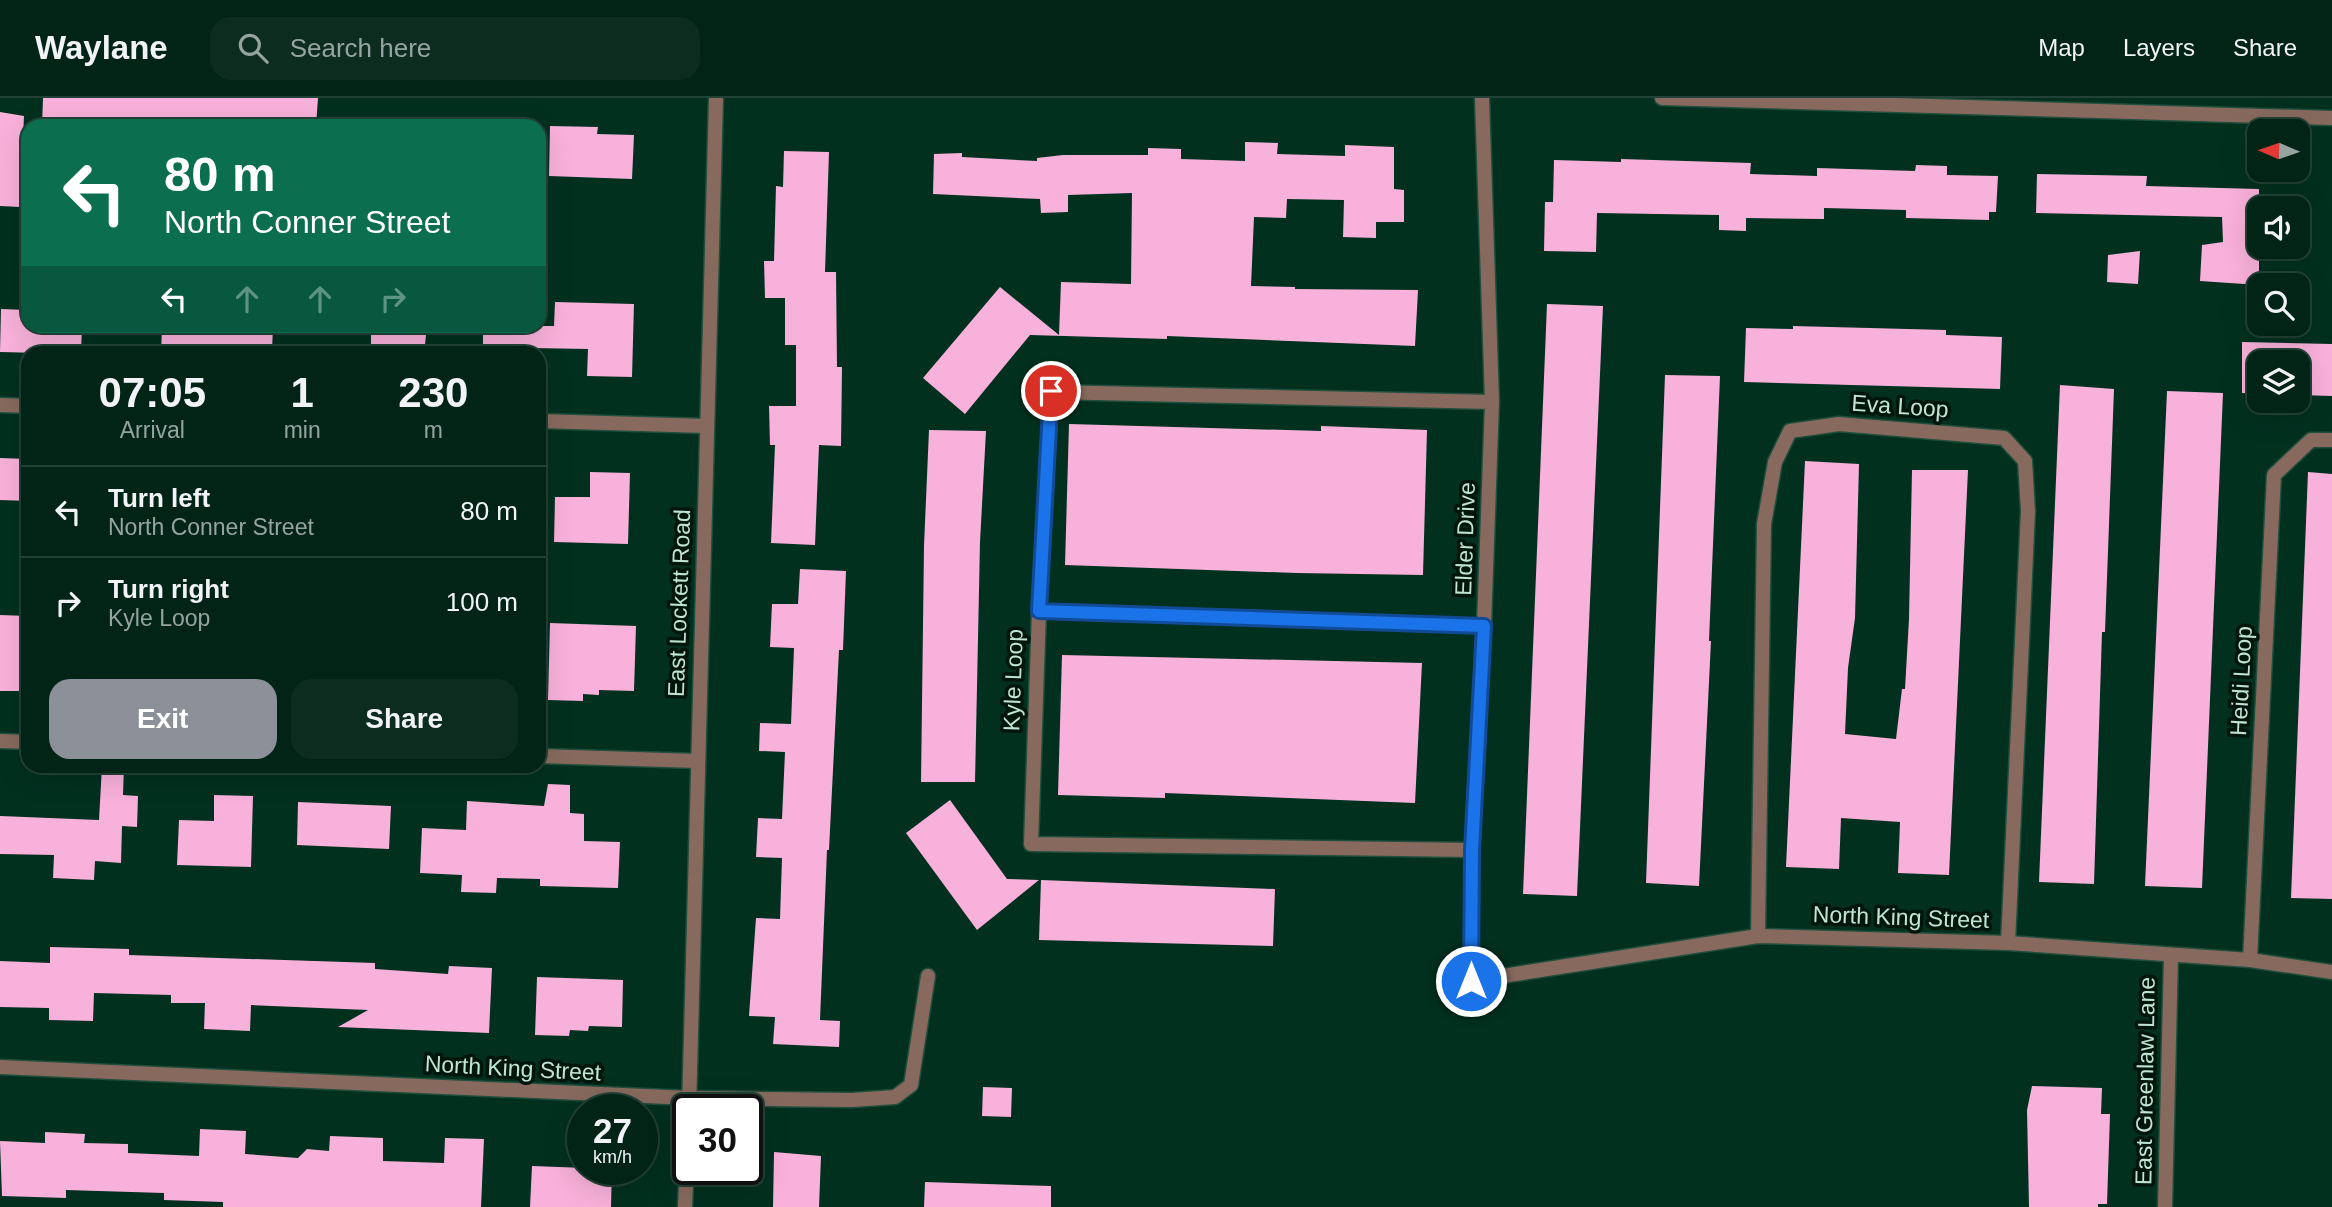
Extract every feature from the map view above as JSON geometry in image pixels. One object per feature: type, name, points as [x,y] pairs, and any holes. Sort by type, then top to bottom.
[{"type":"street","name":"East Lockett Road","points":[[689,1094],[716,98]]},
{"type":"street","name":"Elder Drive","points":[[1471,981],[1472,850],[1492,402],[1482,98]]},
{"type":"street","points":[[1662,98],[2332,118]]},
{"type":"street","name":"Kyle Loop","points":[[1472,850],[1031,844],[1039,611],[1051,391],[1492,402]]},
{"type":"street","points":[[0,405],[21,406]]},
{"type":"street","points":[[546,421],[706,426]]},
{"type":"street","name":"Eva Loop","points":[[1758,936],[1764,524],[1775,461],[1790,431],[1839,424],[2004,438],[2025,461],[2028,511],[2008,943]]},
{"type":"street","name":"Heidi Loop","points":[[2250,960],[2274,475],[2311,440],[2332,440]]},
{"type":"street","points":[[1039,611],[1484,626]]},
{"type":"street","points":[[0,741],[21,741]]},
{"type":"street","points":[[546,756],[697,761]]},
{"type":"street","name":"North King Street","points":[[1471,981],[1758,936],[2008,943],[2250,960],[2332,972]]},
{"type":"street","name":"East Greenlaw Lane","points":[[2165,1207],[2172,956]]},
{"type":"street","name":"North King Street","points":[[763,1102],[895,1097],[911,1085],[928,976]]},
{"type":"street","name":"North King Street","points":[[0,1067],[672,1103]]},
{"type":"street","points":[[685,1207],[686,1185]]},
{"type":"building","points":[[43,98],[318,98],[316,119],[42,119]]},
{"type":"building","points":[[0,112],[24,116],[21,119],[20,207],[0,206]]},
{"type":"building","points":[[550,126],[598,127],[597,134],[634,135],[632,179],[549,176]]},
{"type":"building","points":[[1245,142],[1278,143],[1277,154],[1345,156],[1345,145],[1394,147],[1394,189],[1404,190],[1404,222],[1376,222],[1376,238],[1343,237],[1344,200],[1287,199],[1286,218],[1254,217],[1251,286],[1418,290],[1415,346],[1167,336],[1167,339],[1030,335],[965,414],[923,378],[1000,287],[1059,335],[1061,282],[1131,284],[1132,193],[1068,195],[1068,212],[1041,213],[1040,199],[933,194],[934,154],[962,153],[962,157],[1037,161],[1037,158],[1063,155],[1148,155],[1148,148],[1181,149],[1181,159],[1245,161]]},
{"type":"building","points":[[784,151],[829,152],[825,272],[836,272],[837,367],[842,367],[841,446],[819,445],[815,545],[771,543],[775,445],[770,445],[769,406],[796,406],[796,345],[785,345],[785,298],[765,298],[764,261],[774,261],[776,186],[783,187]]},
{"type":"building","points":[[1621,159],[1751,163],[1750,174],[1817,176],[1817,168],[1915,171],[1916,165],[1947,166],[1947,175],[1998,176],[1996,212],[1989,212],[1989,220],[1906,218],[1906,210],[1824,208],[1824,219],[1746,218],[1746,231],[1719,230],[1719,215],[1597,213],[1596,252],[1544,251],[1545,202],[1553,202],[1554,160],[1621,162]]},
{"type":"building","points":[[2037,174],[2147,176],[2146,186],[2259,189],[2259,196],[2247,196],[2247,259],[2259,259],[2259,273],[2247,273],[2247,284],[2200,281],[2202,245],[2223,242],[2222,217],[2036,213]]},
{"type":"building","points":[[2140,251],[2138,284],[2107,282],[2108,255]]},
{"type":"building","points":[[555,302],[634,304],[632,377],[587,376],[588,349],[483,346],[483,333],[546,333],[546,326],[554,326]]},
{"type":"building","points":[[1547,304],[1603,306],[1577,896],[1523,894]]},
{"type":"building","points":[[1,309],[21,310],[21,333],[82,333],[81,346],[21,346],[21,353],[0,352]]},
{"type":"building","points":[[1793,326],[1946,330],[1946,335],[2002,337],[2000,389],[1744,382],[1746,328],[1793,329]]},
{"type":"building","points":[[162,333],[273,333],[272,346],[161,346]]},
{"type":"building","points":[[371,333],[426,333],[425,346],[371,346]]},
{"type":"building","points":[[2242,342],[2332,344],[2332,396],[2310,395],[2310,350],[2247,350],[2247,393],[2242,393]]},
{"type":"building","points":[[1665,375],[1720,376],[1699,886],[1646,883]]},
{"type":"building","points":[[2060,385],[2114,389],[2105,632],[2102,632],[2094,884],[2039,882]]},
{"type":"building","points":[[2167,391],[2223,393],[2202,888],[2145,886]]},
{"type":"building","points":[[1069,424],[1321,431],[1321,426],[1427,430],[1423,575],[1065,565]]},
{"type":"building","points":[[929,430],[986,431],[980,542],[975,782],[921,782],[924,546]]},
{"type":"building","points":[[0,458],[21,459],[21,501],[0,500]]},
{"type":"building","points":[[1805,461],[1859,464],[1855,618],[1848,668],[1845,734],[1896,739],[1902,689],[1905,689],[1912,470],[1968,470],[1949,875],[1898,873],[1900,822],[1841,818],[1839,869],[1786,867]]},
{"type":"building","points":[[590,472],[630,473],[628,544],[554,542],[555,497],[590,497]]},
{"type":"building","points":[[2308,472],[2332,474],[2332,899],[2291,898]]},
{"type":"building","points":[[800,569],[846,571],[843,650],[839,650],[827,850],[820,1020],[840,1021],[839,1047],[773,1044],[775,1017],[749,1016],[756,918],[780,919],[782,858],[756,857],[758,818],[782,819],[785,752],[759,751],[760,723],[791,724],[794,648],[770,647],[772,604],[798,604]]},
{"type":"building","points":[[0,615],[21,616],[21,691],[0,691]]},
{"type":"building","points":[[550,623],[636,626],[634,691],[599,690],[599,695],[583,694],[583,701],[548,700]]},
{"type":"building","points":[[1062,655],[1422,663],[1415,803],[1165,793],[1165,798],[1058,795]]},
{"type":"building","points":[[102,773],[124,773],[123,795],[138,796],[137,827],[122,826],[121,863],[95,861],[94,880],[53,878],[54,855],[0,854],[0,816],[99,820]]},
{"type":"building","points":[[548,784],[570,785],[570,813],[584,814],[584,841],[620,842],[618,888],[540,886],[540,879],[497,878],[496,893],[461,892],[462,875],[420,873],[422,828],[466,830],[467,801],[544,806]]},
{"type":"building","points":[[214,795],[253,796],[251,867],[177,865],[179,820],[214,821]]},
{"type":"building","points":[[950,800],[1007,879],[1039,880],[977,930],[906,833]]},
{"type":"building","points":[[298,802],[391,806],[389,849],[297,845]]},
{"type":"building","points":[[1041,880],[1275,889],[1273,946],[1039,940]]},
{"type":"building","points":[[50,947],[129,949],[129,955],[375,963],[375,969],[448,974],[449,966],[492,968],[489,1033],[338,1027],[368,1010],[251,1005],[250,1031],[204,1029],[205,1003],[171,1003],[171,995],[94,993],[93,1021],[49,1020],[49,1008],[0,1007],[0,961],[50,963]]},
{"type":"building","points":[[537,977],[623,980],[622,1027],[589,1026],[588,1031],[570,1030],[569,1036],[535,1035]]},
{"type":"building","points":[[2032,1086],[2102,1088],[2101,1114],[2110,1114],[2107,1204],[2098,1204],[2098,1207],[2029,1207],[2027,1110]]},
{"type":"building","points":[[983,1087],[1012,1088],[1011,1117],[982,1116]]},
{"type":"building","points":[[200,1129],[246,1131],[245,1154],[298,1158],[307,1149],[329,1151],[330,1136],[383,1138],[383,1161],[444,1163],[445,1138],[484,1139],[481,1207],[223,1207],[223,1202],[164,1200],[164,1193],[66,1190],[66,1198],[2,1196],[0,1141],[45,1143],[45,1132],[85,1134],[84,1143],[128,1144],[128,1153],[199,1156]]},
{"type":"building","points":[[774,1152],[821,1156],[819,1207],[773,1207]]},
{"type":"building","points":[[532,1166],[567,1167],[567,1185],[612,1185],[611,1207],[530,1207]]},
{"type":"building","points":[[925,1182],[1051,1186],[1051,1207],[924,1207]]},
{"type":"route","points":[[1051,391],[1039,611],[1484,626],[1472,850],[1471,981]]}]
